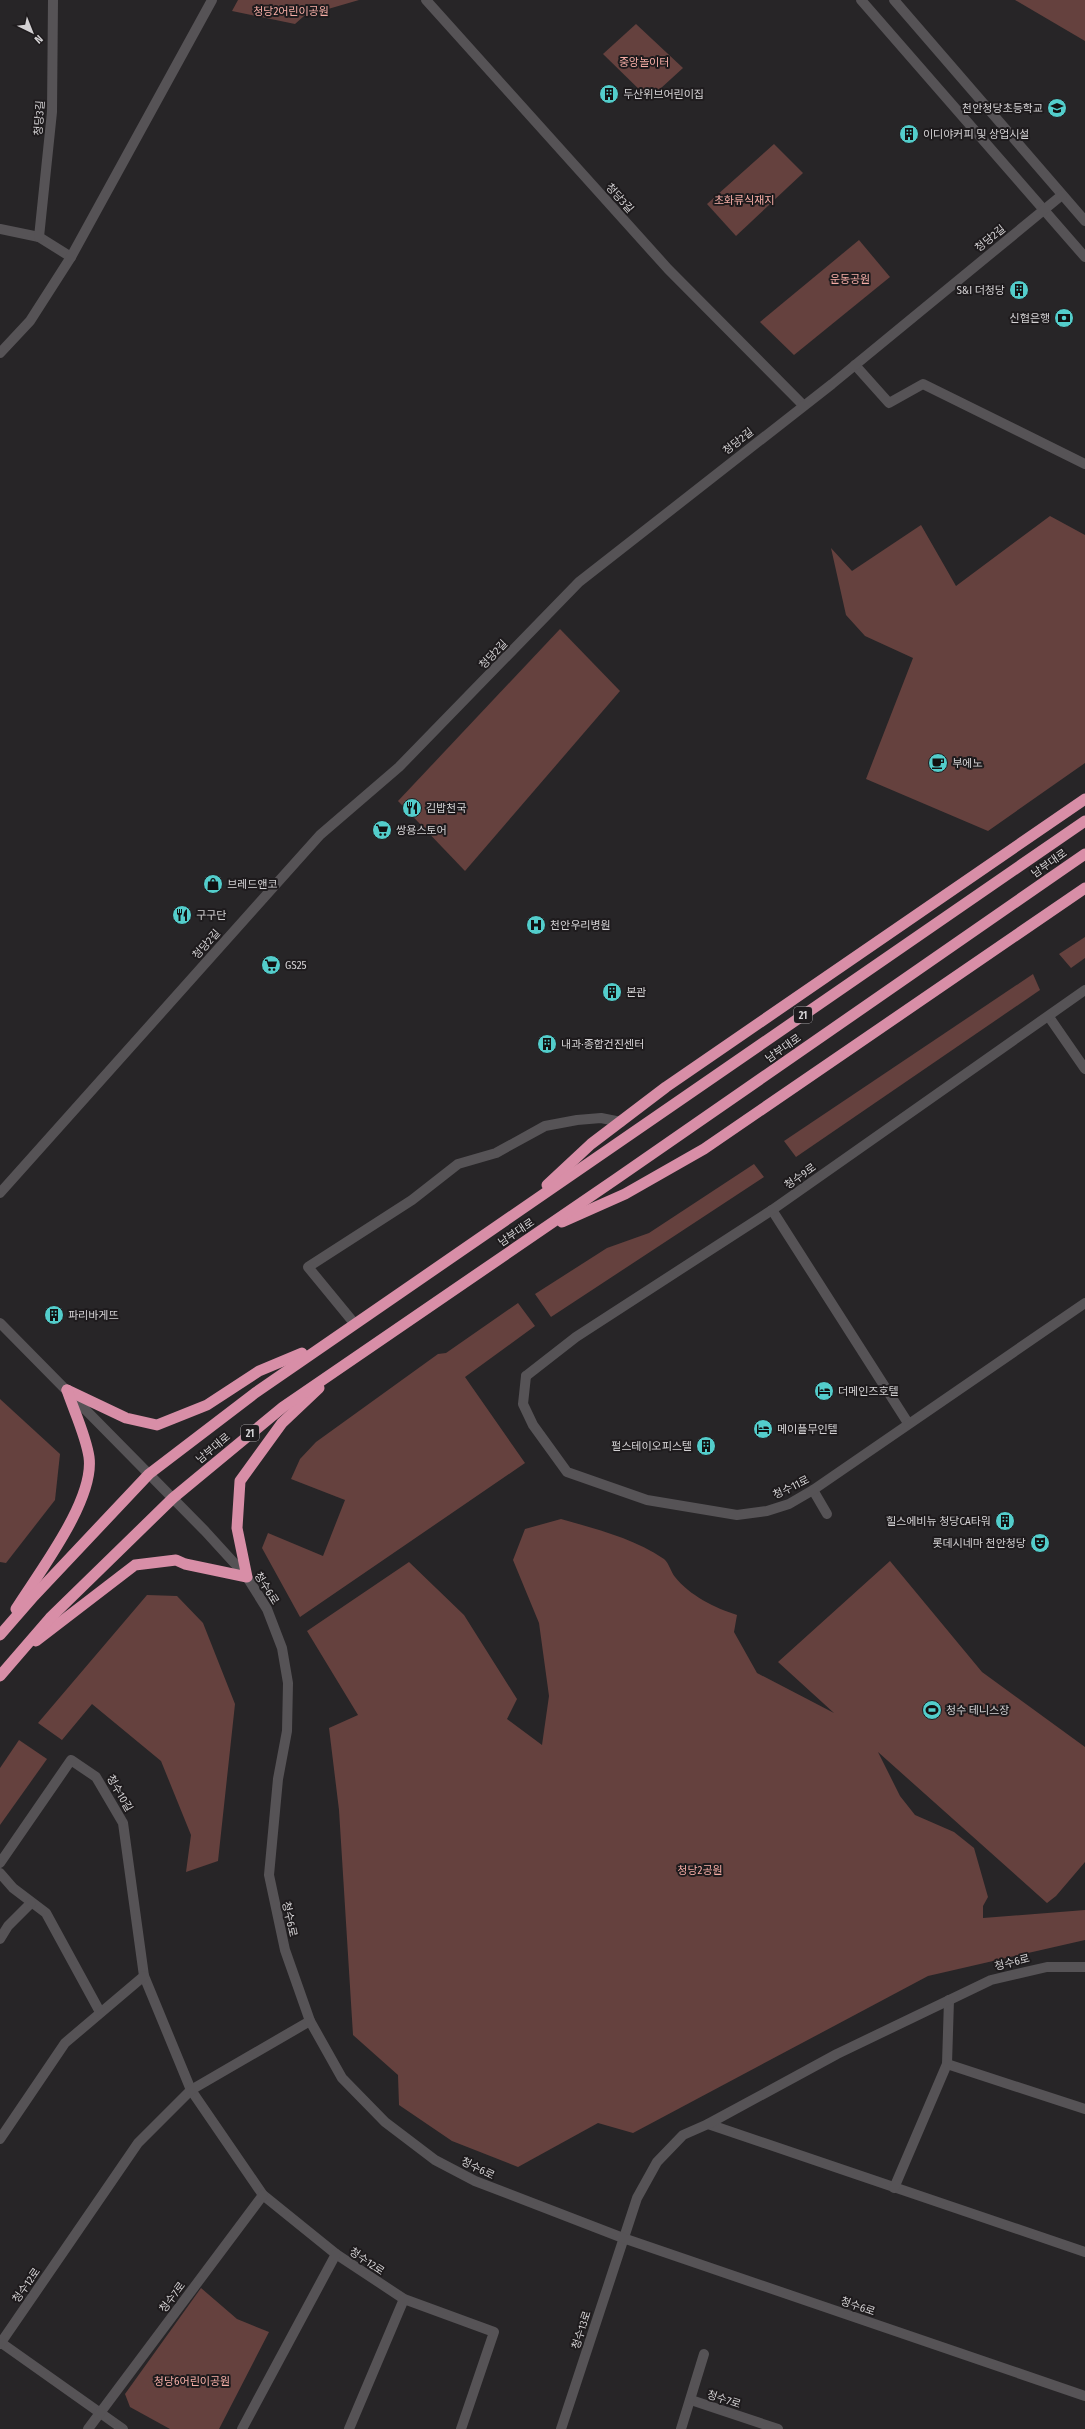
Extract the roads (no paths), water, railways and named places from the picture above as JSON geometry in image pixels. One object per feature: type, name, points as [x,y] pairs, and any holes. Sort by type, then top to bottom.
[{"type":"highway","points":[[520,1210],[590,1144],[666,1087],[1085,799]]},
{"type":"highway","name":"남부대로","points":[[0,1634],[149,1474],[320,1346],[1085,821]]},
{"type":"highway","name":"남부대로","points":[[0,1676],[50,1618],[173,1498],[283,1406],[536,1234],[1085,854]]},
{"type":"highway","points":[[536,1234],[625,1194],[704,1149],[1085,888]]},
{"type":"highway","points":[[67,1390],[126,1418],[157,1425],[207,1405],[259,1371],[320,1346]]},
{"type":"highway","points":[[16,1656],[135,1565],[176,1560],[185,1564],[247,1577],[237,1528],[240,1481],[282,1423],[345,1364]]},
{"type":"highway","points":[[0,1634],[72,1520],[86,1489],[89,1458],[67,1390]]},
{"type":"street","name":"청당3길","points":[[39,237],[52,112],[53,0]]},
{"type":"street","points":[[0,353],[30,321],[71,257],[212,0]]},
{"type":"street","name":"청당3길","points":[[426,0],[668,269],[803,405]]},
{"type":"street","points":[[861,0],[1045,209],[1085,257]]},
{"type":"street","points":[[894,0],[1085,221]]},
{"type":"street","name":"청당2길","points":[[0,1193],[320,835],[399,767],[579,582],[855,365],[1062,195]]},
{"type":"street","points":[[0,229],[39,237],[71,257]]},
{"type":"street","points":[[855,365],[890,403],[923,384],[1085,464]]},
{"type":"street","name":"청수9로","points":[[526,1376],[576,1337],[772,1210],[1049,1017],[1085,990]]},
{"type":"street","points":[[1049,1017],[1085,1069]]},
{"type":"street","points":[[354,1323],[308,1267],[412,1200],[458,1164],[496,1153],[545,1126],[577,1120],[601,1118],[621,1122]]},
{"type":"street","points":[[772,1210],[908,1423]]},
{"type":"street","name":"청수11로","points":[[526,1376],[523,1404],[533,1425],[567,1472],[647,1500],[737,1515],[767,1511],[789,1504],[813,1490],[908,1423],[1085,1303]]},
{"type":"street","points":[[0,1323],[149,1474]]},
{"type":"street","name":"청수6로","points":[[149,1474],[247,1577],[266,1609],[282,1648],[288,1683],[287,1731],[278,1779],[269,1875],[285,1950],[310,2021],[342,2078],[385,2122],[435,2160],[475,2181],[623,2238],[1085,2396]]},
{"type":"street","points":[[813,1490],[827,1514]]},
{"type":"street","name":"청수10길","points":[[0,1863],[71,1760],[96,1776],[123,1823],[144,1976],[191,2090]]},
{"type":"street","points":[[0,1873],[31,1903],[46,1913],[100,2012]]},
{"type":"street","points":[[0,1939],[8,1926],[31,1903]]},
{"type":"street","name":"청수6로","points":[[623,2238],[637,2198],[657,2162],[683,2135],[708,2124],[837,2054],[991,1980],[1047,1967],[1085,1967]]},
{"type":"street","points":[[0,2139],[65,2043],[144,1976]]},
{"type":"street","points":[[894,2188],[947,2064],[950,2000]]},
{"type":"street","name":"청수12로","points":[[0,2343],[138,2143],[191,2090],[310,2021]]},
{"type":"street","points":[[947,2064],[1085,2109]]},
{"type":"street","name":"청수12로","points":[[191,2090],[263,2195],[336,2254],[404,2299],[494,2332],[461,2429]]},
{"type":"street","points":[[708,2124],[1085,2252]]},
{"type":"street","name":"청수7로","points":[[88,2429],[263,2195]]},
{"type":"street","name":"청수13로","points":[[561,2429],[623,2238]]},
{"type":"street","points":[[242,2429],[336,2254]]},
{"type":"street","points":[[349,2429],[404,2299]]},
{"type":"street","points":[[0,2343],[123,2429]]},
{"type":"street","points":[[691,2400],[704,2354]]},
{"type":"street","name":"청수7로","points":[[681,2429],[691,2400],[778,2429]]},
{"type":"place","name":"두산위브어린이집","points":[[609,94]]},
{"type":"place","name":"천안청당초등학교","points":[[1057,108]]},
{"type":"place","name":"이디야커피 및 상업시설","points":[[909,134]]},
{"type":"place","name":"S&I 더청당","points":[[1019,290]]},
{"type":"place","name":"신협은행","points":[[1064,318]]},
{"type":"place","name":"부에노","points":[[938,763]]},
{"type":"place","name":"김밥천국","points":[[412,808]]},
{"type":"place","name":"쌍용스토어","points":[[382,830]]},
{"type":"place","name":"브레드앤코","points":[[213,884]]},
{"type":"place","name":"구구단","points":[[182,915]]},
{"type":"place","name":"천안우리병원","points":[[536,925]]},
{"type":"place","name":"GS25","points":[[271,965]]},
{"type":"place","name":"본관","points":[[612,992]]},
{"type":"place","name":"내과·종합건진센터","points":[[547,1044]]},
{"type":"place","name":"파리바게뜨","points":[[54,1315]]},
{"type":"place","name":"더메인즈호텔","points":[[824,1391]]},
{"type":"place","name":"메이플무인텔","points":[[763,1429]]},
{"type":"place","name":"펄스테이오피스텔","points":[[706,1446]]},
{"type":"place","name":"힐스에비뉴 청당CA타워","points":[[1005,1521]]},
{"type":"place","name":"롯데시네마 천안청당","points":[[1040,1543]]},
{"type":"place","name":"청수 테니스장","points":[[932,1710]]},
{"type":"park label","name":"청당2어린이공원","points":[[291,11]]},
{"type":"park label","name":"중앙놀이터","points":[[644,62]]},
{"type":"park label","name":"초화류식재지","points":[[744,200]]},
{"type":"park label","name":"운동공원","points":[[850,279]]},
{"type":"park label","name":"청당2공원","points":[[700,1870]]},
{"type":"park label","name":"청당6어린이공원","points":[[192,2381]]}]
